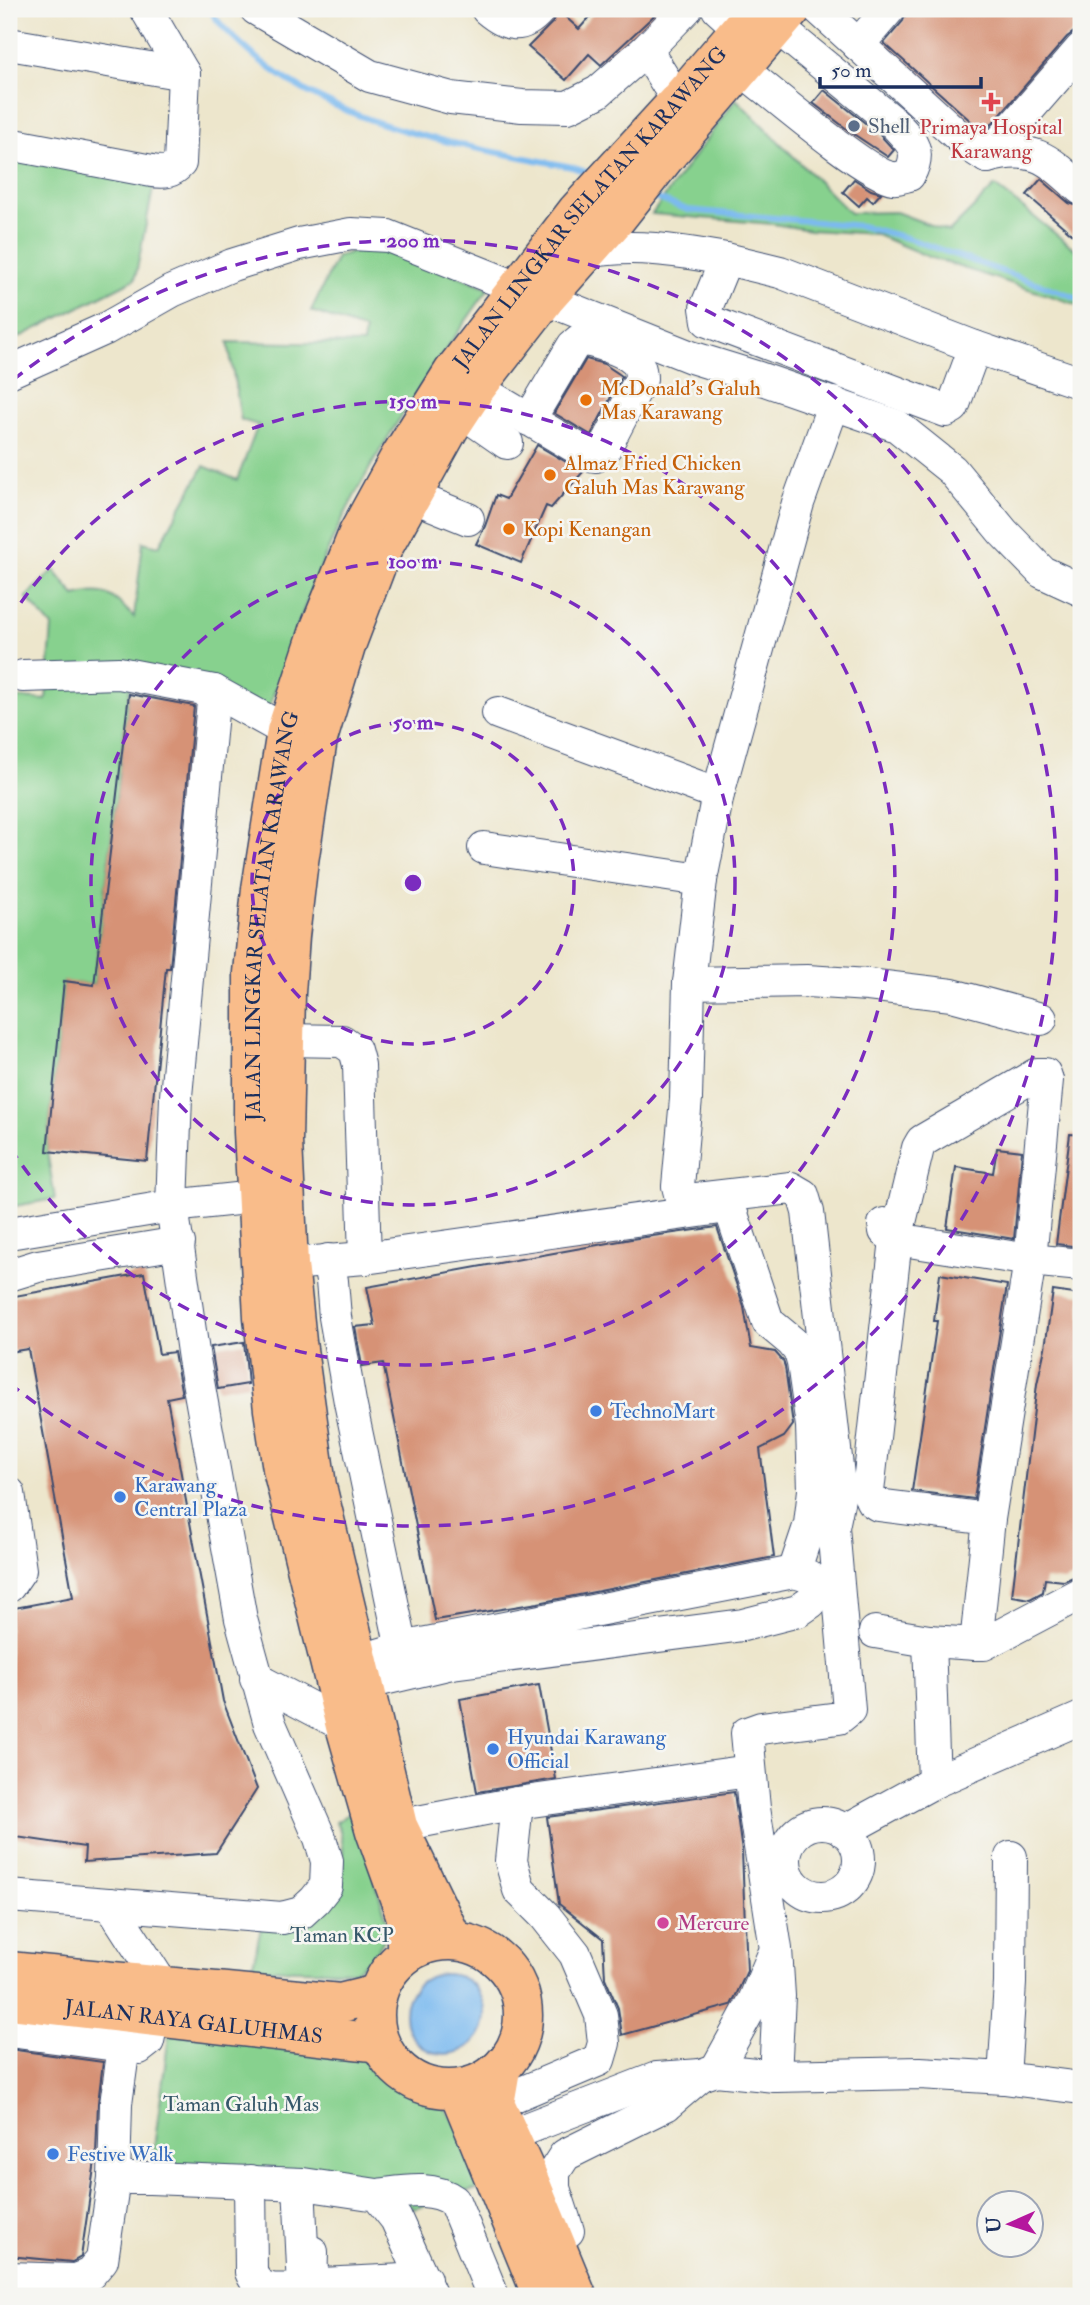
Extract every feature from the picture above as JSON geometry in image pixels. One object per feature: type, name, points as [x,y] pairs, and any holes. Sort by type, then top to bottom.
[{"type":"main road","name":"JALAN LINGKAR SELATAN KARAWANG","points":[[406,1953],[406,1917],[387,1828],[360,1672],[317,1486],[305,1409],[289,1264],[283,1142],[290,936],[318,739],[347,643],[383,548],[577,211],[654,149],[741,69],[757,17]]},
{"type":"main road","name":"JALAN LINGKAR SELATAN KARAWANG","points":[[453,1940],[387,1828],[345,1726],[282,1469],[272,1410],[255,1197],[253,974],[261,889],[286,731],[318,630],[358,533],[399,458],[453,372],[530,294],[587,252],[616,219],[678,101],[757,17]]},
{"type":"main road","points":[[502,2103],[523,2026],[522,2002],[514,1979],[499,1959],[478,1946],[453,1940],[428,1942],[406,1953],[388,1971],[377,1994],[374,2018],[354,2028],[411,2080],[433,2089],[458,2090],[481,2083],[502,2103],[577,2296]]},
{"type":"main road","name":"JALAN RAYA GALUHMAS","points":[[9,1971],[158,2001],[354,2028]]},
{"type":"main road","name":"JALAN RAYA GALUHMAS","points":[[9,2000],[158,2001]]},
{"type":"main road","points":[[458,2090],[542,2296]]},
{"type":"street","points":[[9,144],[163,173],[174,170],[180,163],[184,74],[146,9]]},
{"type":"street","points":[[256,9],[370,76],[451,98],[522,106],[568,107],[598,92],[646,50],[686,9]]},
{"type":"street","points":[[487,9],[513,24],[530,21],[540,9]]},
{"type":"street","points":[[819,9],[967,144],[987,157],[1006,152],[1026,153],[1049,160],[1081,190]]},
{"type":"street","points":[[858,45],[889,9]]},
{"type":"street","points":[[741,69],[880,174],[895,179],[909,175],[916,162],[915,150],[893,122],[757,17]]},
{"type":"street","points":[[9,44],[184,74]]},
{"type":"street","points":[[987,157],[1081,49]]},
{"type":"street","points":[[646,50],[678,101]]},
{"type":"street","points":[[795,111],[827,69]]},
{"type":"street","points":[[9,372],[105,329],[172,291],[232,265],[299,244],[351,234],[388,236],[691,357],[897,426],[952,470],[1003,532],[1042,572],[1081,590]]},
{"type":"street","points":[[587,252],[614,247],[662,248],[780,272],[975,347],[1081,383]]},
{"type":"street","points":[[726,259],[706,309],[708,321],[946,411],[953,407],[975,347]]},
{"type":"street","points":[[469,399],[529,420]]},
{"type":"street","points":[[469,399],[508,443]]},
{"type":"street","points":[[775,2076],[779,1996],[776,1949],[754,1808],[747,1733],[761,1728],[839,1718],[849,1710],[833,1527],[840,1493],[808,1212],[803,1195],[791,1188],[688,1200],[681,1198],[678,1186],[686,1099],[689,983],[701,880],[718,794],[798,503],[834,403]]},
{"type":"street","points":[[411,496],[468,519]]},
{"type":"street","points":[[23,676],[119,673],[214,691],[286,731]]},
{"type":"street","points":[[9,1896],[282,1918],[301,1913],[326,1886],[327,1861],[320,1838],[270,1724],[242,1619],[194,1359],[173,1206],[176,1096],[214,691]]},
{"type":"street","points":[[498,713],[718,794]]},
{"type":"street","points":[[484,848],[701,880]]},
{"type":"street","points":[[689,983],[807,981],[868,985],[952,995],[1041,1019]]},
{"type":"street","points":[[285,1040],[342,1041],[355,1050],[359,1065],[365,1258]]},
{"type":"street","points":[[976,1644],[989,1519],[1030,1260],[1048,1080],[1045,1074],[1037,1074],[922,1141],[896,1239],[868,1492],[872,1501],[878,1505],[989,1519]]},
{"type":"street","points":[[9,1233],[173,1206],[255,1197]]},
{"type":"street","points":[[289,1264],[365,1258],[728,1207],[768,1322],[792,1342],[800,1352],[803,1363],[812,1426],[814,1490],[810,1524],[794,1572]]},
{"type":"street","points":[[896,1239],[1030,1260],[1081,1265]]},
{"type":"street","points":[[9,1275],[38,1266],[179,1243]]},
{"type":"street","points":[[328,1260],[335,1317],[351,1402],[405,1661]]},
{"type":"street","points":[[9,1493],[20,1570],[9,1586]]},
{"type":"street","points":[[360,1672],[405,1661],[794,1572],[808,1576],[815,1584],[816,1593],[811,1602],[798,1611],[743,1625],[453,1663],[405,1661]]},
{"type":"street","points":[[874,1632],[929,1641],[984,1644],[1080,1587]]},
{"type":"street","points":[[929,1641],[934,1782]]},
{"type":"street","points":[[256,1679],[345,1726]]},
{"type":"street","points":[[844,1831],[934,1782],[1081,1718]]},
{"type":"street","points":[[387,1828],[517,1803],[735,1773]]},
{"type":"street","points":[[502,2103],[599,2060],[604,2043],[600,2015],[575,1954],[545,1916],[519,1890],[511,1861],[517,1803]]},
{"type":"street","points":[[822,1822],[844,1831],[855,1844],[858,1854],[856,1875],[850,1884],[832,1895],[822,1897],[802,1891],[789,1875],[786,1865],[788,1844],[794,1835],[822,1822]]},
{"type":"street","points":[[1004,2078],[1010,1983],[1011,1857]]},
{"type":"street","points":[[591,2296],[554,2188],[554,2172],[565,2155],[666,2105],[708,2072],[754,2001],[802,1891]]},
{"type":"street","points":[[9,2031],[139,2048],[148,2041],[158,2001],[110,1904]]},
{"type":"street","points":[[9,2278],[75,2280],[90,2274],[102,2260],[114,2178],[116,2104],[124,2046]]},
{"type":"street","points":[[502,2103],[708,2072],[775,2076],[920,2073],[1004,2078],[1081,2088]]},
{"type":"street","points":[[114,2178],[250,2181],[377,2195],[433,2191],[444,2194],[454,2201],[493,2296]]},
{"type":"street","points":[[250,2181],[251,2273],[254,2280],[266,2290],[304,2288],[304,2185]]},
{"type":"street","points":[[304,2185],[313,2278],[316,2283],[415,2289]]},
{"type":"street","points":[[377,2195],[396,2218],[415,2289]]},
{"type":"street","points":[[331,2296],[336,2291],[415,2289]]},
{"type":"green space","points":[[736,99],[850,213],[896,212],[949,232],[995,186],[1081,254],[1081,306],[929,257],[875,234],[652,214]]},
{"type":"green space","points":[[9,148],[156,174],[135,279],[16,339],[9,340]]},
{"type":"green space","points":[[362,248],[390,249],[489,288],[409,404],[355,495],[318,573],[265,719],[131,676],[94,985],[64,982],[47,1151],[55,1199],[9,1207],[9,697],[46,700],[52,627],[26,597],[54,570],[75,596],[94,592],[108,595],[134,617],[143,542],[159,546],[204,466],[237,480],[258,425],[241,420],[228,342],[363,344],[365,330],[311,311],[337,257]]},
{"type":"green space","name":"Taman KCP","points":[[354,1811],[389,1927],[380,1947],[354,1971],[252,1969],[261,1928],[335,1885],[343,1865],[343,1846],[336,1822]]},
{"type":"green space","name":"Taman Galuh Mas","points":[[171,2019],[362,2041],[373,2062],[407,2093],[443,2105],[496,2183],[415,2209],[392,2193],[150,2178]]},
{"type":"water","points":[[445,1974],[460,1977],[473,1986],[482,1999],[485,2014],[482,2029],[473,2042],[460,2051],[445,2054],[430,2051],[417,2042],[408,2029],[405,2014],[408,1999],[417,1986],[430,1977]]},
{"type":"building","points":[[597,9],[661,9],[601,65],[589,54],[566,80],[528,47],[553,22],[559,11],[579,29]]},
{"type":"building","points":[[907,9],[1081,9],[1081,31],[1067,37],[984,133],[884,43],[903,21]]},
{"type":"building","points":[[824,90],[880,135],[894,150],[888,157],[813,103]]},
{"type":"building","points":[[854,179],[881,193],[873,202],[867,197],[859,206],[843,192]]},
{"type":"building","points":[[1041,179],[1069,203],[1081,207],[1081,242],[1027,195]]},
{"type":"building","name":"McDonald's Galuh Mas Karawang","points":[[586,359],[604,364],[622,376],[591,435],[554,413]]},
{"type":"building","points":[[537,445],[583,472],[551,508],[546,506],[521,563],[476,544],[496,495],[506,499]]},
{"type":"building","points":[[129,694],[194,706],[170,968],[166,968],[147,1161],[47,1151],[64,981],[94,985]]},
{"type":"building","points":[[1070,1134],[1081,1135],[1081,1247],[1056,1244]]},
{"type":"building","points":[[997,1148],[1022,1151],[1014,1239],[947,1228],[956,1167],[993,1173]]},
{"type":"building","name":"TechnoMart","points":[[717,1227],[744,1307],[751,1348],[775,1352],[785,1367],[793,1425],[784,1437],[760,1449],[774,1557],[538,1603],[435,1620],[383,1363],[362,1366],[355,1327],[375,1325],[367,1287],[631,1239]]},
{"type":"building","name":"Karawang Central Plaza","points":[[144,1273],[159,1354],[174,1352],[182,1395],[167,1398],[223,1701],[257,1789],[216,1853],[84,1862],[85,1847],[9,1836],[9,1609],[73,1597],[28,1349],[9,1352],[9,1297]]},
{"type":"building","points":[[940,1274],[1007,1285],[974,1499],[912,1491],[937,1321],[934,1321]]},
{"type":"building","points":[[1053,1291],[1081,1295],[1081,1562],[1078,1575],[1064,1581],[1045,1579],[1043,1592],[1030,1599],[1012,1596],[1037,1384]]},
{"type":"building","points":[[244,1342],[248,1384],[218,1389],[211,1347]]},
{"type":"building","points":[[539,1685],[556,1779],[477,1792],[460,1699]]},
{"type":"building","name":"Mercure","points":[[734,1792],[742,1852],[747,1971],[737,1993],[731,2005],[622,2035],[618,2008],[605,1978],[603,1939],[559,1904],[547,1817]]},
{"type":"building","name":"Festive Walk","points":[[9,2049],[103,2062],[96,2154],[81,2257],[72,2262],[9,2256]]},
{"type":"waterway","points":[[210,9],[228,32],[276,72],[314,95],[354,114],[440,140],[572,167],[594,175]]},
{"type":"waterway","points":[[650,196],[688,210],[861,226],[907,238],[1081,299]]},
{"type":"place","name":"Primaya Hospital Karawang","points":[[991,102]]},
{"type":"place","name":"Shell","points":[[854,126]]},
{"type":"place","name":"McDonald's Galuh Mas Karawang","points":[[586,400]]},
{"type":"place","name":"Almaz Fried Chicken Galuh Mas Karawang","points":[[550,475]]},
{"type":"place","name":"Kopi Kenangan","points":[[509,529]]},
{"type":"place","name":"TechnoMart","points":[[596,1411]]},
{"type":"place","name":"Karawang Central Plaza","points":[[120,1497]]},
{"type":"place","name":"Hyundai Karawang Official","points":[[493,1749]]},
{"type":"place","name":"Mercure","points":[[663,1923]]},
{"type":"place","name":"Festive Walk","points":[[53,2154]]}]
